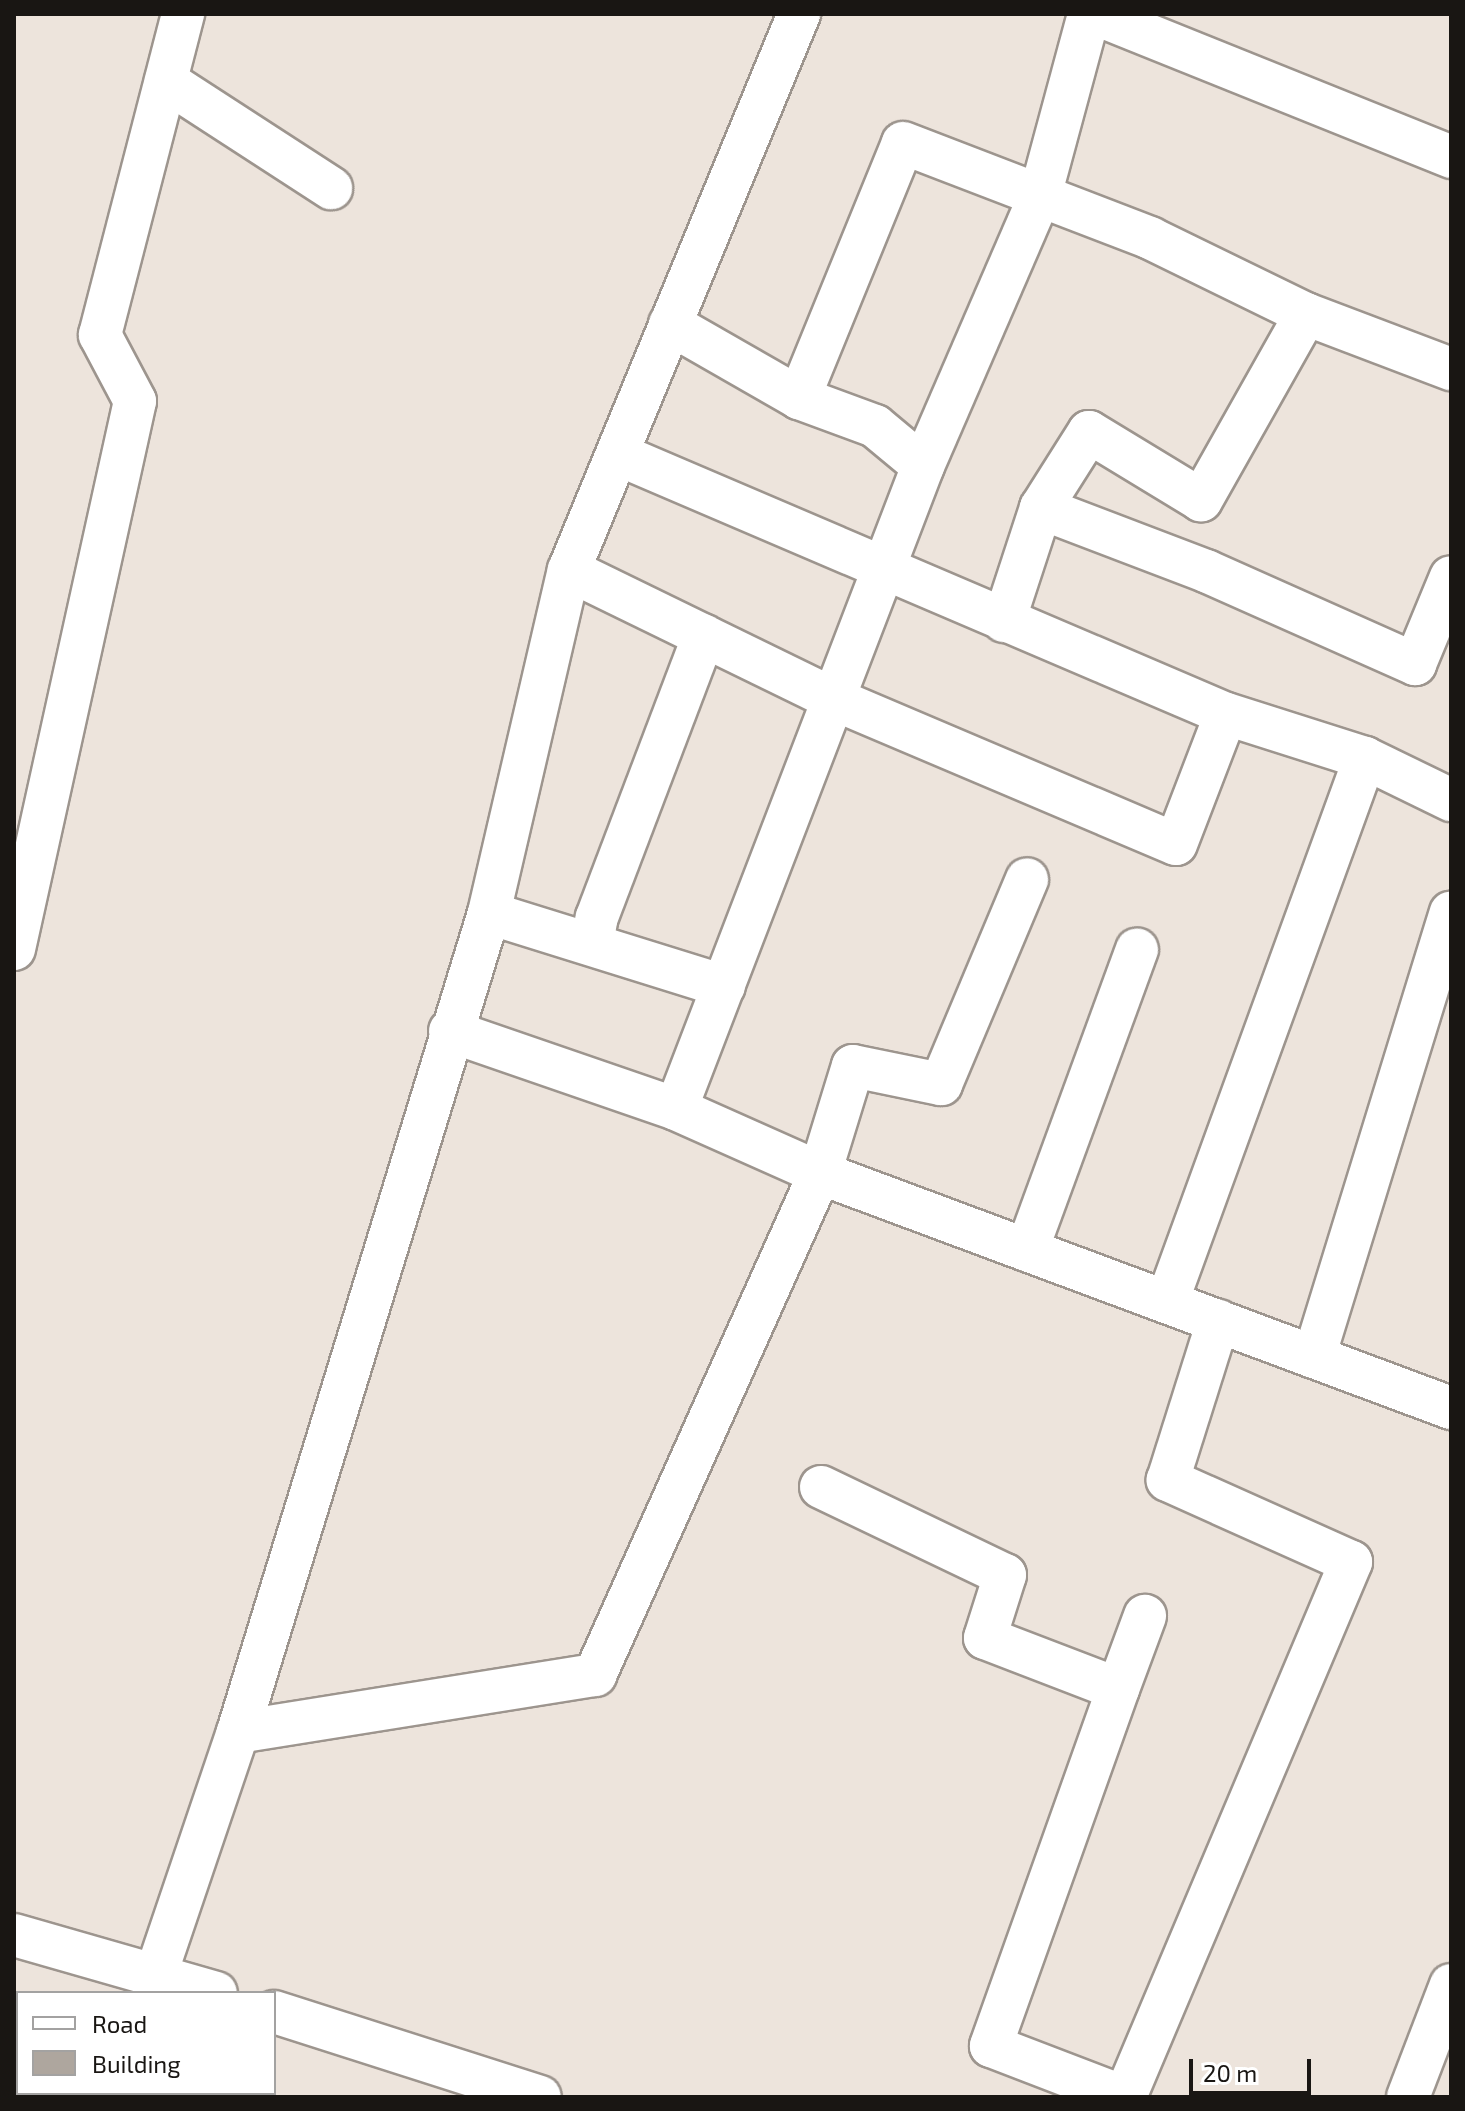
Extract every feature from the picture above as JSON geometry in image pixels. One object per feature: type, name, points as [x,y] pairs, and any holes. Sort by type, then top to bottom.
[{"type":"street","points":[[14,949],[135,401],[100,335],[183,14]]},
{"type":"street","points":[[156,1974],[238,1732],[450,1031],[489,913],[569,570],[799,14]]},
{"type":"street","points":[[676,1109],[923,466],[1040,196],[1089,14]]},
{"type":"street","points":[[1096,14],[1451,157]]},
{"type":"street","points":[[166,81],[331,188]]},
{"type":"street","points":[[799,398],[903,143],[1150,238],[1306,314],[1451,369]]},
{"type":"street","points":[[1004,621],[1041,508],[1089,432],[1201,500],[1306,314]]},
{"type":"street","points":[[670,324],[799,398],[875,426],[923,466]]},
{"type":"street","points":[[617,454],[1226,714],[1365,758],[1451,800]]},
{"type":"street","points":[[1041,508],[1206,571],[1415,664],[1451,577]]},
{"type":"street","points":[[569,570],[834,699],[1176,844],[1226,714]]},
{"type":"street","points":[[592,944],[597,917],[704,636]]},
{"type":"street","points":[[1167,1302],[1365,758]]},
{"type":"street","points":[[238,1732],[595,1675],[637,1591],[820,1173],[853,1066],[941,1084],[1027,879]]},
{"type":"street","points":[[489,913],[724,986]]},
{"type":"street","points":[[1314,1357],[1451,913]]},
{"type":"street","points":[[1027,1250],[1137,950]]},
{"type":"street","points":[[450,1031],[676,1109],[820,1173],[1451,1408]]},
{"type":"street","points":[[1145,1616],[991,2046],[1124,2097],[1351,1562],[1168,1480],[1218,1321]]},
{"type":"street","points":[[821,1487],[1005,1575],[985,1638],[1118,1689]]},
{"type":"street","points":[[14,1935],[210,1991]]},
{"type":"street","points":[[1408,2097],[1451,1985]]},
{"type":"street","points":[[276,2013],[540,2097]]},
{"type":"building","points":[[62,2095],[122,2095],[122,2097]]},
{"type":"building","points":[[154,2095],[216,2095],[215,2097]]}]
